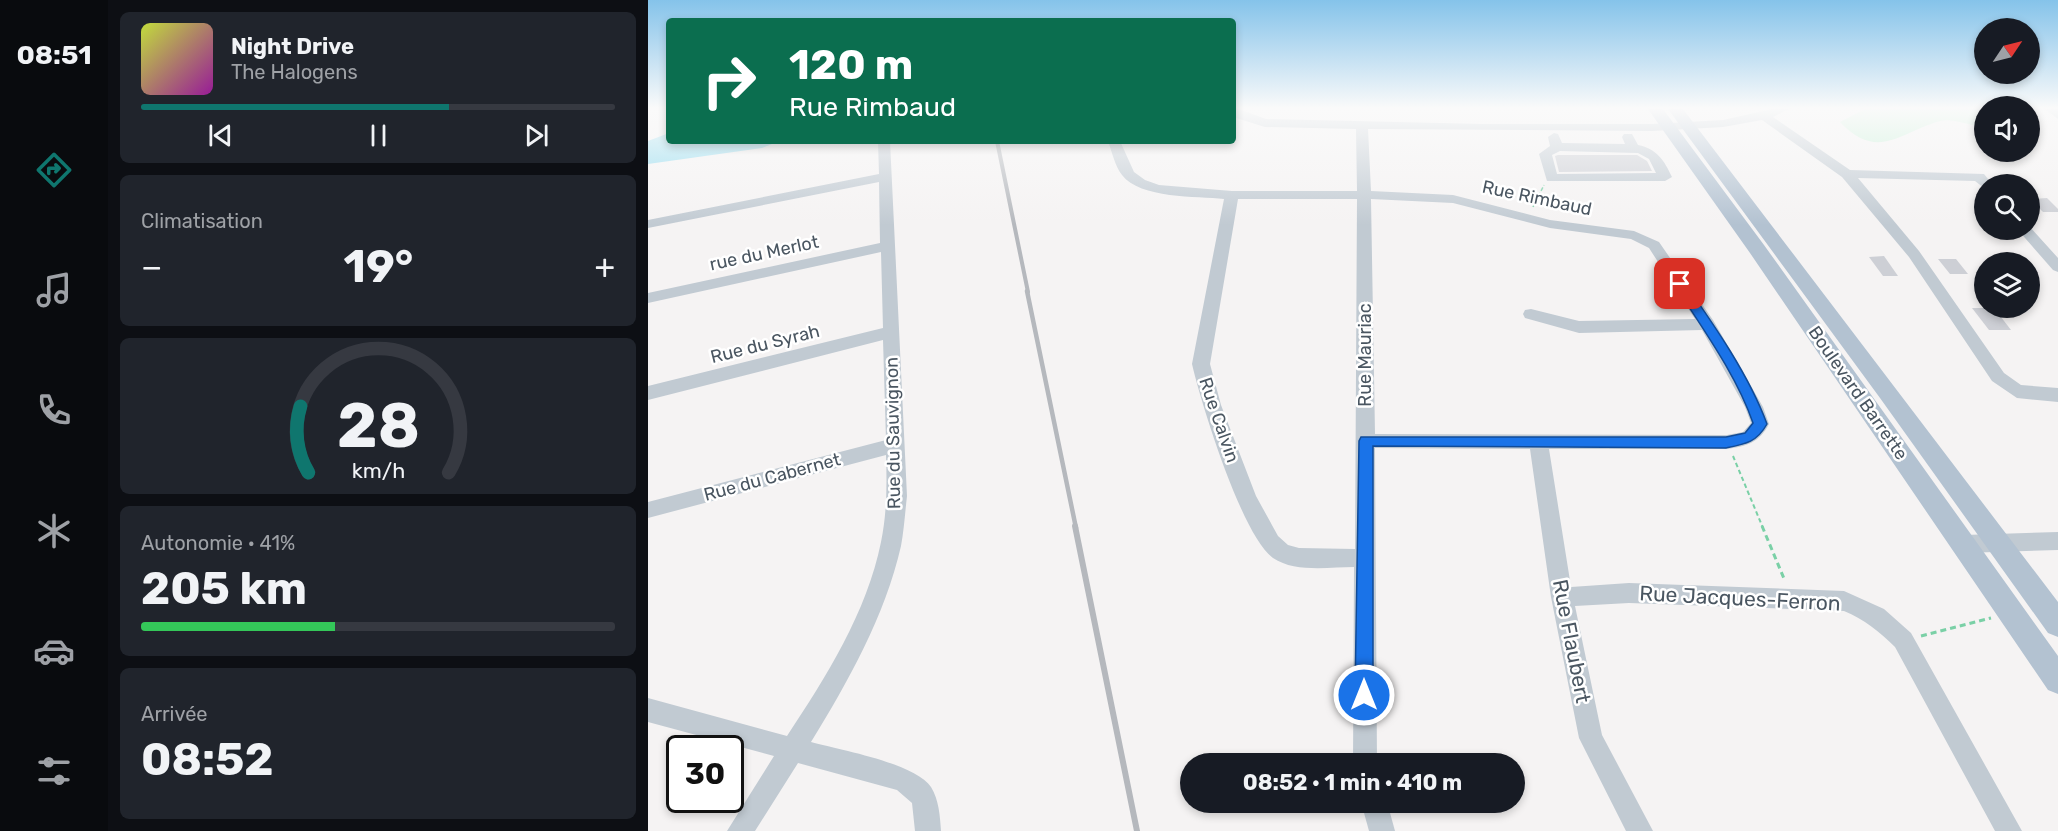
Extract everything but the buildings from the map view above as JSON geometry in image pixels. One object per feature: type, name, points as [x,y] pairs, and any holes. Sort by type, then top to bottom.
[{"type":"main road","name":"Boulevard Barrette","points":[[1691,148],[1757,249],[2058,680]]},
{"type":"main road","name":"Boulevard Barrette","points":[[1695,148],[2001,544],[2058,624]]},
{"type":"street","name":"Rue du Sauvignon","points":[[740,831],[834,682],[862,626],[885,564],[897,496],[885,148]]},
{"type":"street","name":"Rue Rimbaud","points":[[1117,148],[1128,174],[1140,183],[1157,189],[1232,195],[1364,195],[1453,199],[1550,224],[1634,235],[1654,245],[1707,324],[1754,407],[1760,424],[1749,438],[1726,442],[1366,441]]},
{"type":"street","name":"Rue Mauriac","points":[[1363,148],[1366,441],[1363,558],[1365,753]]},
{"type":"street","points":[[1556,148],[1545,154],[1552,178],[1665,177],[1656,156],[1640,148]]},
{"type":"street","points":[[1810,148],[1848,174],[1914,254],[1998,377],[2017,391],[2058,394]]},
{"type":"street","points":[[1848,174],[1974,177]]},
{"type":"street","points":[[648,224],[886,177]]},
{"type":"street","name":"Rue Calvin","points":[[1232,195],[1201,364],[1208,394],[1245,491],[1268,541],[1279,552],[1295,556],[1363,558]]},
{"type":"street","points":[[2034,240],[2058,267]]},
{"type":"street","name":"rue du Merlot","points":[[648,298],[888,246]]},
{"type":"street","points":[[1532,314],[1579,327],[1707,324]]},
{"type":"street","name":"Rue du Syrah","points":[[648,393],[891,332]]},
{"type":"street","name":"Rue Flaubert","points":[[1538,440],[1562,597],[1591,738],[1640,831]]},
{"type":"street","name":"Rue du Cabernet","points":[[648,510],[895,445]]},
{"type":"street","points":[[1964,544],[2058,541]]},
{"type":"street","name":"Rue Jacques-Ferron","points":[[1562,597],[1629,593],[1844,601],[1861,606],[1891,626],[1904,640],[2009,831]]},
{"type":"street","points":[[648,710],[902,779],[917,787],[926,802],[928,831]]},
{"type":"street","points":[[1377,813],[1382,831]]},
{"type":"path","points":[[1726,442],[1793,600]]},
{"type":"path","points":[[1904,640],[1998,616],[2013,616]]},
{"type":"water","points":[[648,148],[763,148],[762,148],[648,164]]},
{"type":"railway","points":[[998,148],[1028,292]]},
{"type":"railway","points":[[1027,291],[1076,528]]},
{"type":"railway","points":[[1075,526],[1137,831]]},
{"type":"route","points":[[1364,695],[1363,558],[1366,441],[1726,442],[1749,438],[1760,424],[1754,407],[1707,324],[1680,284]]}]
